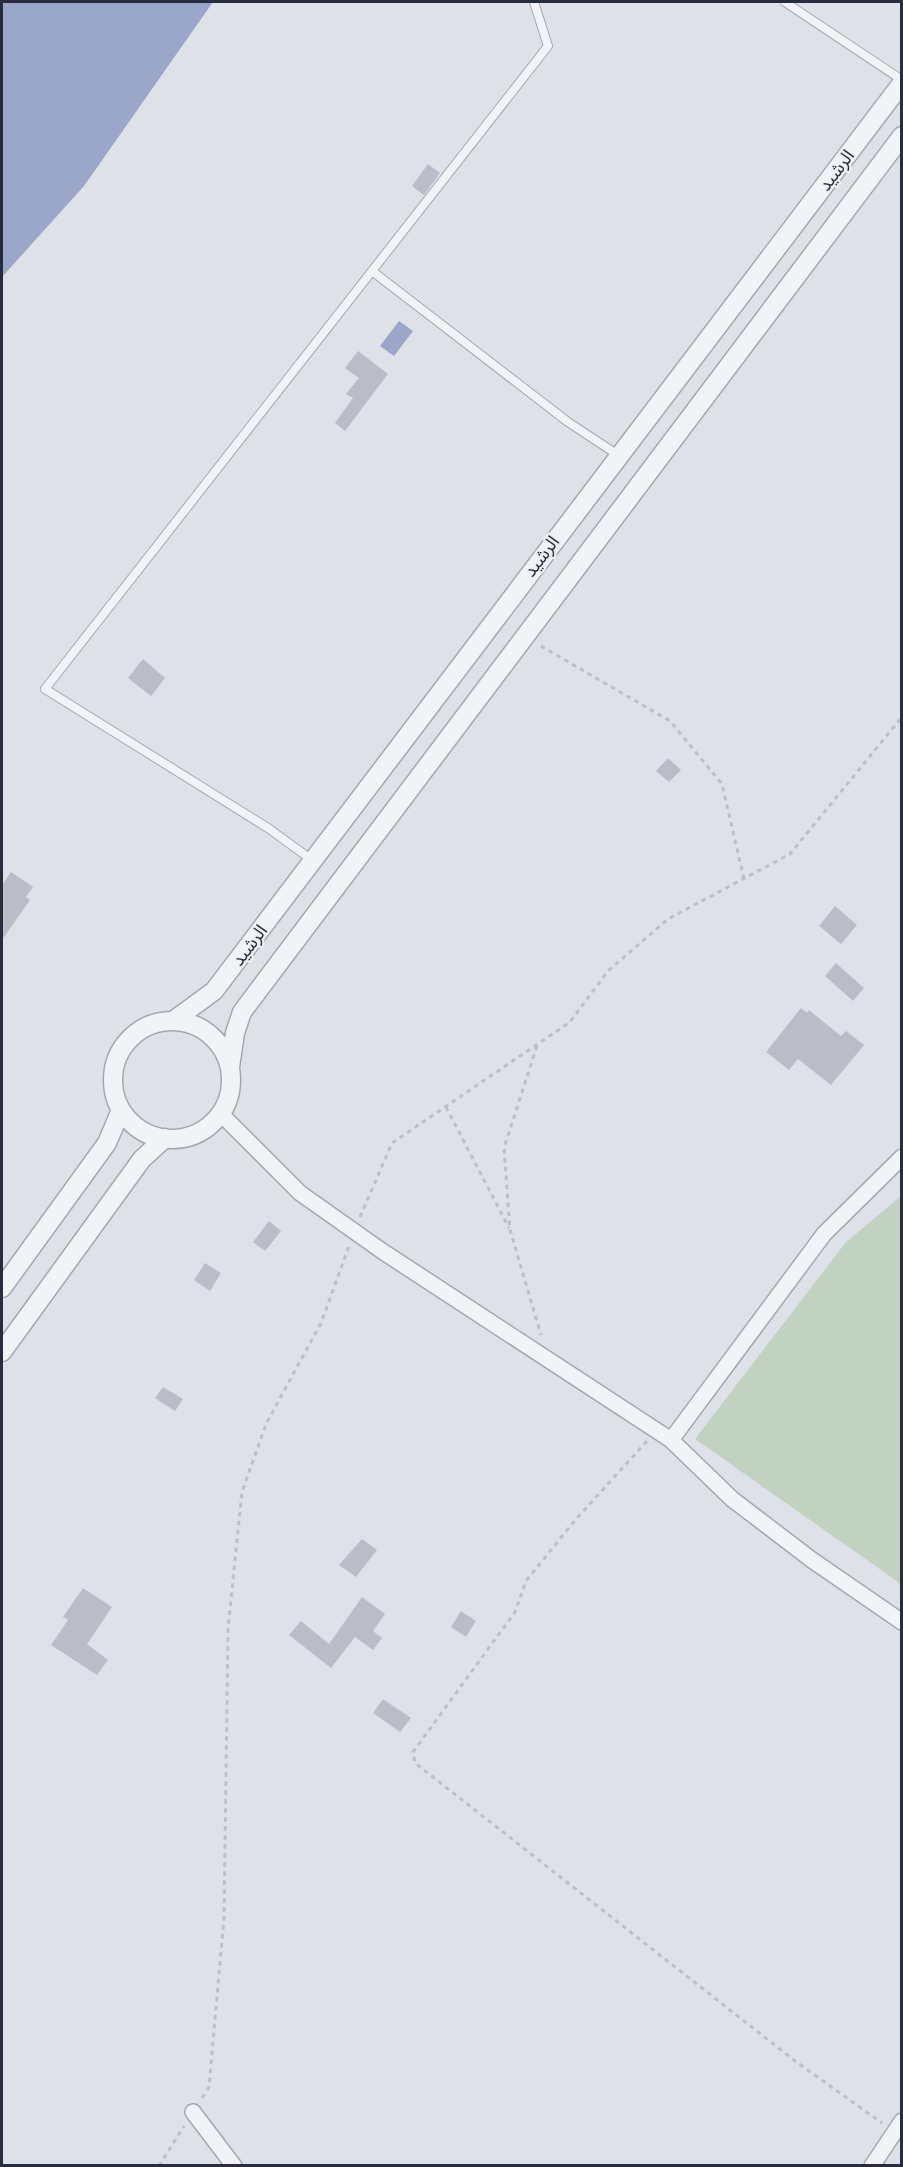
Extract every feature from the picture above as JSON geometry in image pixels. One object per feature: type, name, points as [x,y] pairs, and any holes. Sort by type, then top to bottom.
[{"type":"street","name":"الرشيد","points":[[173,1021],[214,991],[902,81]]},
{"type":"street","name":"الرشيد","points":[[230,1067],[235,1033],[242,1012],[902,136]]},
{"type":"street","points":[[161,1021],[198,1026],[214,1037],[225,1052],[230,1067],[231,1089],[222,1115],[197,1134],[177,1139],[165,1138],[138,1129],[121,1110],[114,1096],[112,1077],[117,1057],[127,1040],[143,1027],[161,1021]]},
{"type":"street","points":[[2,1288],[107,1143],[121,1110]]},
{"type":"street","points":[[222,1115],[300,1192],[354,1231],[671,1440],[732,1499],[812,1560],[902,1622]]},
{"type":"street","points":[[2,1352],[142,1159],[165,1138]]},
{"type":"street","points":[[671,1440],[824,1234],[902,1157]]},
{"type":"street","points":[[193,2112],[234,2166]]},
{"type":"street","points":[[872,2166],[897,2126]]},
{"type":"lane","points":[[313,860],[268,828],[45,689],[548,46],[534,2]]},
{"type":"lane","points":[[785,2],[902,81]]},
{"type":"lane","points":[[372,271],[568,422],[618,455]]},
{"type":"path","points":[[524,637],[670,721],[722,784],[744,879]]},
{"type":"path","points":[[159,2166],[209,2087],[224,1918],[228,1629],[242,1492],[266,1424],[321,1323],[354,1231],[393,1143],[570,1023],[608,971],[668,919],[790,854],[902,717]]},
{"type":"path","points":[[510,1230],[504,1148],[538,1044]]},
{"type":"path","points":[[446,1107],[510,1230],[548,1359]]},
{"type":"path","points":[[656,1431],[576,1519],[526,1581],[515,1612],[413,1752],[415,1763],[795,2061],[897,2126]]},
{"type":"green space","points":[[901,1196],[901,1584],[695,1439],[846,1242]]},
{"type":"water","points":[[2,2],[213,2],[84,186],[2,277]]},
{"type":"water","points":[[399,321],[413,331],[394,356],[380,346]]},
{"type":"building","points":[[428,164],[440,173],[424,195],[412,186]]},
{"type":"building","points":[[358,351],[388,374],[345,431],[335,423],[353,398],[346,394],[359,378],[345,368]]},
{"type":"building","points":[[143,659],[165,678],[151,696],[128,678]]},
{"type":"building","points":[[668,758],[681,770],[669,782],[656,771]]},
{"type":"building","points":[[11,872],[33,887],[26,897],[30,900],[2,940],[2,885]]},
{"type":"building","points":[[835,906],[857,925],[841,944],[819,926]]},
{"type":"building","points":[[836,963],[864,988],[853,1001],[825,976]]},
{"type":"building","points":[[801,1008],[807,1013],[809,1010],[841,1036],[846,1031],[864,1045],[831,1085],[798,1059],[789,1070],[766,1052]]},
{"type":"building","points":[[269,1221],[281,1231],[265,1251],[253,1242]]},
{"type":"building","points":[[205,1263],[221,1273],[210,1291],[194,1280]]},
{"type":"building","points":[[163,1387],[183,1399],[175,1411],[155,1398]]},
{"type":"building","points":[[362,1539],[377,1550],[356,1577],[339,1565]]},
{"type":"building","points":[[83,1588],[112,1607],[87,1644],[108,1660],[97,1675],[51,1645],[68,1620],[63,1617]]},
{"type":"building","points":[[362,1597],[385,1614],[373,1631],[382,1638],[373,1650],[355,1637],[331,1668],[289,1635],[301,1621],[329,1644]]},
{"type":"building","points":[[461,1611],[476,1621],[466,1637],[451,1627]]},
{"type":"building","points":[[383,1699],[411,1718],[400,1732],[373,1713]]}]
